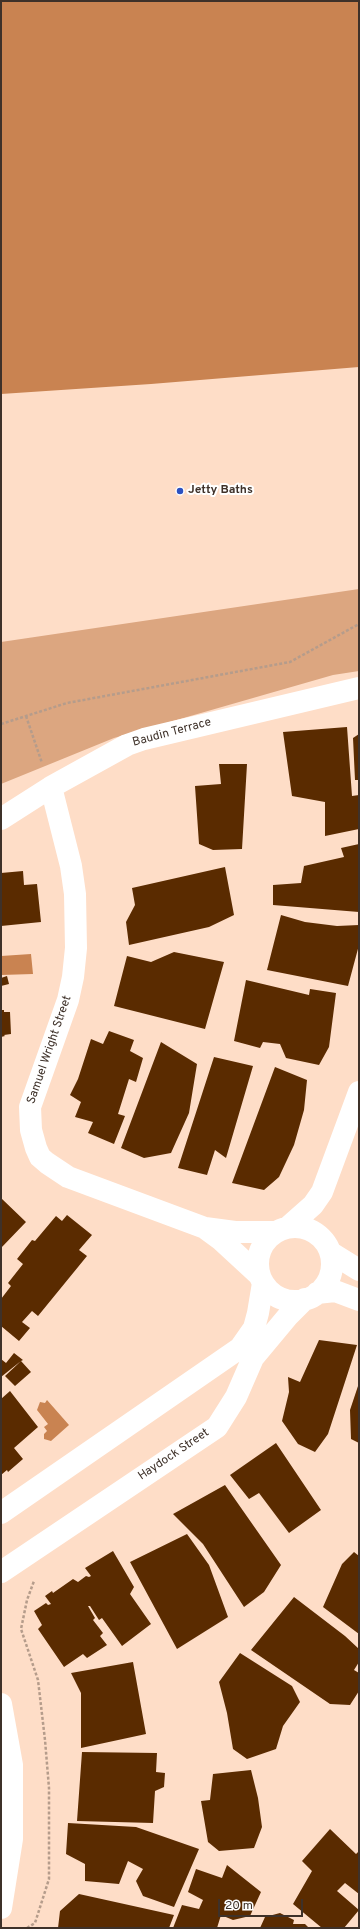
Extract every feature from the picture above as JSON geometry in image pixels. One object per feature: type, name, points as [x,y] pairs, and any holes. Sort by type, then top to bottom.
[{"type":"street","name":"Baudin Terrace","points":[[1,819],[51,787],[111,753],[144,739],[359,688]]},
{"type":"street","name":"Samuel Wright Street","points":[[51,787],[71,866],[75,894],[76,948],[73,977],[68,1000],[30,1107],[30,1124],[33,1140],[40,1157],[68,1177],[206,1228],[235,1232],[281,1230]]},
{"type":"street","points":[[1,1512],[222,1362],[240,1348],[254,1328],[258,1313],[261,1279],[258,1268],[259,1253],[267,1239],[313,1205],[322,1192],[359,1092]]},
{"type":"street","points":[[311,1296],[330,1274],[331,1259],[321,1226],[322,1192]]},
{"type":"street","points":[[281,1230],[294,1226],[310,1230],[322,1239],[328,1248],[359,1270]]},
{"type":"street","name":"Samuel Wright Street","points":[[206,1228],[221,1240],[261,1279]]},
{"type":"street","points":[[261,1279],[274,1294],[281,1298],[296,1301],[335,1291],[359,1300]]},
{"type":"street","name":"Haydock Street","points":[[1,1572],[217,1427],[236,1397],[253,1358],[311,1296]]},
{"type":"street","points":[[1,1704],[12,1764],[12,1831],[1,1908]]},
{"type":"path","points":[[1,724],[67,703],[290,662],[359,624]]},
{"type":"path","points":[[26,716],[51,787]]},
{"type":"path","points":[[22,1558],[35,1582],[27,1600],[21,1629],[38,1680],[49,1788],[49,1879],[36,1923],[27,1928]]},
{"type":"shaded area","points":[[1,1],[359,1],[359,367],[151,384],[1,394]]},
{"type":"shaded area","points":[[359,589],[359,671],[333,675],[114,738],[1,784],[1,642]]},
{"type":"shaded area","points":[[31,954],[33,974],[1,975],[1,956]]},
{"type":"shaded area","points":[[47,1400],[69,1425],[51,1441],[44,1439],[44,1434],[47,1431],[44,1427],[48,1424],[37,1410],[40,1402],[45,1403]]},
{"type":"building","points":[[347,727],[352,796],[359,795],[359,829],[325,836],[325,802],[292,796],[283,732]]},
{"type":"building","points":[[359,734],[359,780],[355,780],[353,738]]},
{"type":"building","points":[[219,764],[247,764],[242,849],[213,850],[199,844],[195,786],[221,784]]},
{"type":"building","points":[[359,844],[359,912],[273,905],[273,885],[301,883],[304,866],[344,857],[341,848]]},
{"type":"building","points":[[225,867],[234,915],[209,927],[129,945],[126,922],[135,905],[132,888]]},
{"type":"building","points":[[23,871],[24,885],[37,884],[41,922],[1,926],[1,873]]},
{"type":"building","points":[[281,915],[305,922],[337,926],[359,925],[359,945],[348,986],[267,970]]},
{"type":"building","points":[[174,952],[224,962],[205,1029],[114,1006],[127,956],[151,962]]},
{"type":"building","points":[[7,976],[9,984],[1,986],[1,978]]},
{"type":"building","points":[[246,980],[309,995],[310,989],[336,993],[329,1047],[319,1065],[286,1058],[280,1044],[263,1042],[260,1048],[234,1041]]},
{"type":"building","points":[[1,1010],[4,1010],[4,1012],[10,1012],[11,1034],[1,1037]]},
{"type":"building","points":[[109,1031],[134,1040],[130,1051],[143,1058],[136,1082],[129,1079],[118,1114],[125,1116],[114,1144],[88,1133],[93,1122],[75,1117],[81,1102],[70,1095],[78,1079],[91,1039],[103,1044]]},
{"type":"building","points":[[161,1042],[197,1064],[189,1113],[171,1153],[144,1158],[121,1148]]},
{"type":"building","points":[[214,1057],[253,1066],[226,1158],[215,1150],[207,1175],[178,1168]]},
{"type":"building","points":[[275,1067],[307,1080],[304,1110],[294,1145],[279,1177],[264,1190],[232,1183]]},
{"type":"building","points":[[1,1198],[26,1222],[1,1248]]},
{"type":"building","points":[[67,1215],[92,1235],[79,1250],[87,1256],[38,1316],[32,1311],[22,1322],[30,1328],[19,1341],[1,1326],[1,1299],[11,1286],[8,1283],[23,1264],[17,1259],[32,1240],[35,1241],[56,1216],[62,1221]]},
{"type":"building","points":[[319,1340],[357,1345],[328,1434],[315,1452],[298,1444],[282,1421],[289,1392],[288,1377],[300,1382]]},
{"type":"building","points":[[14,1353],[23,1360],[1,1377],[1,1359],[6,1363]]},
{"type":"building","points":[[21,1361],[31,1372],[15,1386],[5,1376]]},
{"type":"building","points":[[359,1383],[359,1443],[351,1439],[350,1410]]},
{"type":"building","points":[[10,1391],[38,1427],[14,1448],[23,1459],[8,1472],[7,1470],[1,1475],[1,1399]]},
{"type":"building","points":[[276,1443],[321,1510],[289,1533],[259,1493],[249,1499],[230,1475]]},
{"type":"building","points":[[225,1485],[281,1565],[264,1592],[244,1607],[203,1544],[173,1514]]},
{"type":"building","points":[[187,1534],[209,1565],[228,1617],[177,1649],[130,1562]]},
{"type":"building","points":[[113,1551],[134,1587],[130,1594],[151,1624],[122,1646],[102,1618],[99,1620],[90,1606],[88,1606],[95,1618],[93,1620],[103,1633],[100,1636],[107,1645],[87,1658],[83,1654],[64,1667],[38,1629],[42,1625],[34,1611],[46,1603],[48,1605],[51,1604],[45,1596],[52,1591],[53,1593],[73,1579],[78,1582],[86,1576],[91,1576],[85,1568]]},
{"type":"building","points":[[354,1552],[359,1556],[359,1634],[323,1607],[342,1564]]},
{"type":"building","points":[[294,1597],[345,1636],[359,1649],[359,1662],[354,1670],[359,1673],[359,1691],[350,1705],[330,1704],[251,1650]]},
{"type":"building","points":[[240,1653],[292,1686],[300,1702],[283,1726],[276,1749],[247,1759],[233,1749],[227,1713],[219,1682]]},
{"type":"building","points":[[133,1662],[146,1734],[81,1748],[81,1693],[71,1673]]},
{"type":"building","points":[[82,1752],[157,1753],[156,1772],[165,1773],[164,1787],[155,1791],[153,1823],[77,1821]]},
{"type":"building","points":[[251,1770],[258,1798],[262,1827],[254,1848],[219,1851],[208,1842],[201,1801],[210,1800],[213,1774]]},
{"type":"building","points":[[68,1823],[136,1827],[199,1849],[174,1907],[143,1896],[136,1881],[143,1869],[128,1861],[119,1884],[85,1881],[85,1864],[66,1854]]},
{"type":"building","points":[[330,1829],[356,1854],[359,1851],[359,1894],[345,1883],[337,1891],[359,1910],[344,1928],[322,1928],[293,1904],[312,1871],[302,1861]]},
{"type":"building","points":[[227,1865],[261,1892],[250,1916],[233,1920],[221,1915],[217,1928],[173,1928],[182,1905],[199,1909],[203,1900],[188,1892],[196,1869],[222,1878]]},
{"type":"building","points":[[79,1894],[174,1915],[169,1928],[58,1928],[60,1911]]},
{"type":"building","points":[[280,1913],[294,1920],[293,1924],[305,1924],[309,1928],[260,1928],[265,1917]]},
{"type":"place","name":"Jetty Baths","points":[[180,491]]}]
